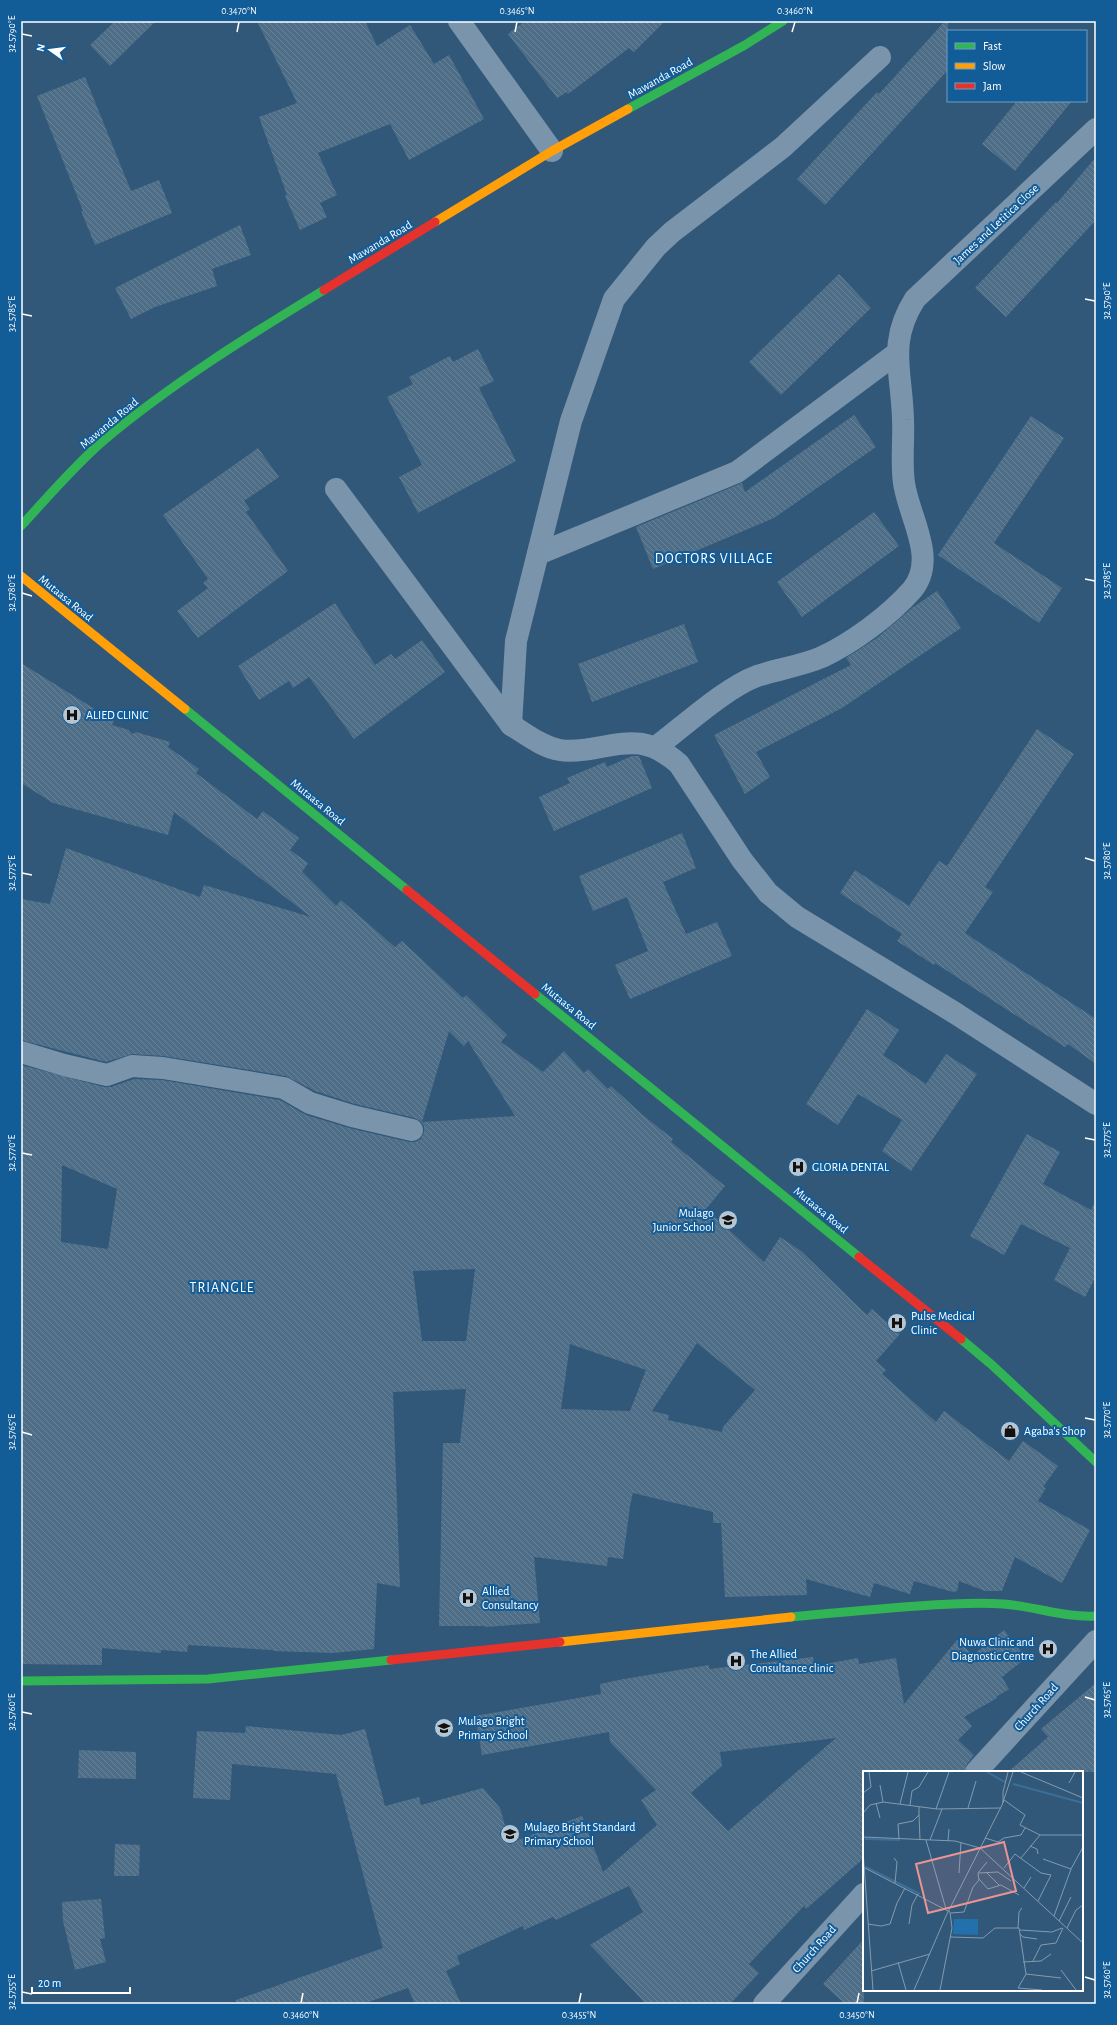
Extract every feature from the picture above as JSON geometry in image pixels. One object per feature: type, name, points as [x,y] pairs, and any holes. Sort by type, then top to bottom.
[{"type":"street","points":[[459,21],[552,151]]},
{"type":"street","name":"Mawanda Road","points":[[21,526],[102,442],[163,395],[258,330],[552,151],[745,45],[783,21]]},
{"type":"street","points":[[511,725],[516,641],[570,421],[614,300],[656,247],[672,232],[783,147],[880,57]]},
{"type":"street","name":"James and Letitica Close","points":[[656,747],[731,689],[758,676],[821,657],[855,638],[896,605],[912,589],[923,571],[923,550],[904,483],[902,459],[903,419],[897,353],[898,338],[902,324],[915,299],[1096,129]]},
{"type":"street","points":[[538,554],[737,472],[844,395],[897,353]]},
{"type":"street","points":[[336,488],[511,725],[543,744],[561,751],[577,751],[626,743],[640,743],[656,747],[679,764],[742,860],[768,893],[797,917],[955,1013],[1096,1104]]},
{"type":"street","name":"Mutaasa Road","points":[[21,576],[992,1365],[1096,1462]]},
{"type":"street","points":[[21,1052],[64,1065],[107,1075],[132,1066],[163,1068],[284,1088],[310,1103],[352,1116],[412,1130]]},
{"type":"street","points":[[21,1681],[208,1679],[850,1611],[969,1603],[1003,1604],[1032,1607],[1083,1617],[1096,1616]]},
{"type":"street","name":"Church Road","points":[[977,1771],[1096,1641]]},
{"type":"street","name":"Church Road","points":[[764,2004],[863,1895]]},
{"type":"building","points":[[115,21],[156,21],[110,66],[90,45]]},
{"type":"building","points":[[257,21],[365,21],[377,46],[410,25],[434,64],[449,55],[484,119],[409,160],[390,124],[318,153],[337,195],[320,203],[327,217],[300,230],[285,196],[287,195],[259,117],[297,103]]},
{"type":"building","points":[[525,21],[665,21],[634,52],[629,48],[568,94],[567,92],[557,98],[508,34]]},
{"type":"building","points":[[945,21],[948,21],[947,71],[825,205],[797,179],[877,92],[879,94]]},
{"type":"building","points":[[85,77],[131,191],[159,180],[172,213],[95,245],[37,96]]},
{"type":"building","points":[[1016,102],[1071,102],[1015,171],[982,144]]},
{"type":"building","points":[[1096,157],[1096,220],[1006,317],[975,288],[1056,202],[1057,203]]},
{"type":"building","points":[[240,225],[251,255],[212,269],[217,286],[155,307],[131,319],[115,288]]},
{"type":"building","points":[[839,274],[871,308],[781,395],[749,362]]},
{"type":"building","points":[[478,349],[494,381],[479,388],[516,461],[418,513],[399,477],[422,465],[387,397],[413,384],[409,377],[450,356],[453,362]]},
{"type":"building","points":[[854,415],[876,447],[774,518],[653,569],[636,527],[742,483],[745,492]]},
{"type":"building","points":[[1031,416],[1064,438],[994,543],[1062,588],[1039,623],[938,555]]},
{"type":"building","points":[[258,448],[279,477],[244,501],[250,509],[246,512],[288,571],[198,638],[177,611],[208,588],[203,583],[208,579],[163,515]]},
{"type":"building","points":[[874,512],[899,546],[802,617],[777,582]]},
{"type":"building","points":[[937,591],[961,628],[842,708],[756,752],[770,777],[745,794],[714,735],[851,665],[846,658],[877,638],[912,608]]},
{"type":"building","points":[[335,603],[375,665],[391,654],[395,659],[422,640],[445,672],[354,739],[309,677],[293,688],[289,681],[259,700],[238,666]]},
{"type":"building","points":[[684,624],[698,662],[592,702],[578,664]]},
{"type":"building","points":[[21,663],[114,721],[112,725],[129,730],[132,734],[136,732],[170,742],[168,747],[199,769],[196,773],[257,819],[263,811],[299,838],[290,850],[308,863],[302,872],[336,906],[341,900],[395,947],[402,941],[463,998],[466,995],[507,1035],[501,1042],[543,1072],[564,1051],[584,1073],[588,1069],[608,1089],[611,1086],[644,1116],[673,1139],[671,1142],[725,1186],[706,1209],[764,1262],[780,1237],[801,1251],[867,1315],[872,1309],[900,1334],[876,1361],[886,1370],[882,1374],[936,1422],[944,1411],[1009,1461],[1023,1441],[1058,1466],[1043,1487],[1046,1488],[1038,1501],[1090,1530],[1062,1583],[1015,1557],[1002,1591],[985,1591],[959,1581],[957,1591],[953,1592],[914,1581],[910,1594],[874,1583],[870,1597],[806,1579],[807,1595],[725,1597],[721,1523],[713,1523],[713,1512],[633,1493],[623,1559],[608,1557],[607,1566],[534,1557],[540,1623],[486,1627],[439,1626],[443,1443],[460,1443],[466,1389],[393,1392],[400,1587],[377,1583],[374,1649],[333,1653],[273,1651],[188,1645],[187,1652],[161,1650],[161,1653],[102,1648],[102,1665],[21,1664],[21,1065],[104,1087],[111,1087],[134,1079],[162,1080],[280,1100],[306,1115],[349,1128],[409,1142],[415,1142],[421,1139],[424,1132],[424,1126],[415,1118],[355,1104],[315,1091],[286,1076],[164,1056],[132,1054],[106,1062],[21,1040],[21,899],[50,904],[66,848],[200,897],[204,885],[311,917],[174,812],[168,835],[53,803],[21,783]],"holes":[[[449,1031],[464,1046],[468,1041],[515,1116],[422,1122]],[[62,1165],[117,1189],[108,1249],[61,1242]],[[475,1269],[466,1341],[422,1341],[413,1271]],[[697,1343],[755,1390],[723,1427],[722,1432],[668,1420],[669,1415],[652,1411]],[[570,1344],[646,1370],[630,1411],[561,1409]]]},
{"type":"building","points":[[1037,729],[1074,754],[985,887],[993,892],[965,933],[1096,1019],[1096,1064],[1068,1044],[1065,1047],[935,963],[934,965],[897,941],[902,934],[840,893],[855,870],[909,906],[939,861],[947,866]]},
{"type":"building","points":[[632,756],[639,756],[652,788],[554,831],[539,797],[570,783],[567,778],[605,762],[607,767]]},
{"type":"building","points":[[682,833],[696,868],[663,882],[686,934],[717,922],[732,956],[630,999],[615,965],[648,951],[627,897],[593,911],[579,876]]},
{"type":"building","points":[[867,1009],[899,1030],[883,1055],[926,1084],[946,1054],[977,1074],[911,1171],[882,1151],[902,1120],[858,1094],[838,1125],[806,1104]]},
{"type":"building","points":[[1027,1134],[1060,1152],[1043,1184],[1091,1210],[1096,1200],[1096,1276],[1085,1297],[1054,1280],[1070,1248],[1021,1224],[1004,1255],[970,1236]]},
{"type":"building","points":[[1004,1630],[1026,1658],[1002,1677],[1009,1689],[996,1697],[997,1698],[964,1717],[972,1726],[958,1740],[974,1755],[967,1764],[964,1771],[863,1771],[863,1859],[806,1909],[804,1906],[749,1964],[759,1973],[730,2004],[646,2004],[590,1945],[643,1912],[629,1886],[556,1920],[553,1917],[524,1930],[523,1926],[457,1956],[460,1964],[446,1971],[461,2004],[415,2004],[408,1988],[363,2004],[237,2004],[236,2000],[383,1948],[336,1774],[232,1764],[230,1800],[193,1798],[197,1731],[245,1733],[246,1726],[341,1735],[365,1729],[385,1806],[419,1797],[421,1805],[483,1788],[500,1808],[510,1843],[582,1816],[603,1872],[657,1825],[641,1800],[656,1790],[610,1742],[609,1732],[482,1755],[475,1716],[601,1694],[600,1684],[624,1679],[709,1665],[709,1669],[813,1657],[814,1666],[858,1658],[859,1664],[896,1658],[904,1704],[957,1640],[973,1655]],"holes":[[[836,1738],[728,1831],[691,1793],[722,1766],[720,1752]]]},
{"type":"building","points":[[1096,1683],[1096,1772],[1009,1771],[1048,1737],[1041,1729]]},
{"type":"building","points":[[79,1750],[136,1752],[136,1779],[78,1778]]},
{"type":"building","points":[[115,1844],[140,1845],[139,1876],[114,1876]]},
{"type":"building","points":[[101,1899],[105,1938],[100,1939],[106,1962],[75,1970],[63,1921],[62,1902]]},
{"type":"building","points":[[863,1940],[864,2004],[845,2004],[823,1984]]},
{"type":"traffic: fast","points":[[628,109],[745,45],[783,21]]},
{"type":"traffic: fast","points":[[21,526],[82,461],[103,441],[129,420],[210,361],[324,290]]},
{"type":"traffic: fast","points":[[185,709],[407,890]]},
{"type":"traffic: fast","points":[[535,994],[859,1257]]},
{"type":"traffic: fast","points":[[961,1339],[992,1365],[1096,1462]]},
{"type":"traffic: fast","points":[[791,1617],[918,1606],[981,1603],[1015,1605],[1061,1614],[1096,1616]]},
{"type":"traffic: fast","points":[[21,1681],[208,1679],[391,1660]]},
{"type":"traffic: slow","points":[[435,222],[552,151],[628,109]]},
{"type":"traffic: slow","points":[[21,576],[185,709]]},
{"type":"traffic: slow","points":[[560,1642],[791,1617]]},
{"type":"traffic: jam","points":[[324,290],[435,222]]},
{"type":"traffic: jam","points":[[407,890],[535,994]]},
{"type":"traffic: jam","points":[[859,1257],[961,1339]]},
{"type":"traffic: jam","points":[[391,1660],[560,1642]]},
{"type":"place","name":"ALIED CLINIC","points":[[72,715]]},
{"type":"place","name":"GLORIA DENTAL","points":[[798,1167]]},
{"type":"place","name":"Mulago Junior School","points":[[728,1220]]},
{"type":"place","name":"Pulse Medical Clinic","points":[[897,1323]]},
{"type":"place","name":"Agaba's Shop","points":[[1010,1431]]},
{"type":"place","name":"Allied Consultancy","points":[[468,1598]]},
{"type":"place","name":"Nuwa Clinic and Diagnostic Centre","points":[[1048,1649]]},
{"type":"place","name":"The Allied Consultance clinic","points":[[736,1661]]},
{"type":"place","name":"Mulago Bright Primary School","points":[[444,1728]]},
{"type":"place","name":"Mulago Bright Standard Primary School","points":[[510,1834]]},
{"type":"district","name":"DOCTORS VILLAGE","points":[[714,559]]},
{"type":"district","name":"TRIANGLE","points":[[222,1288]]}]
